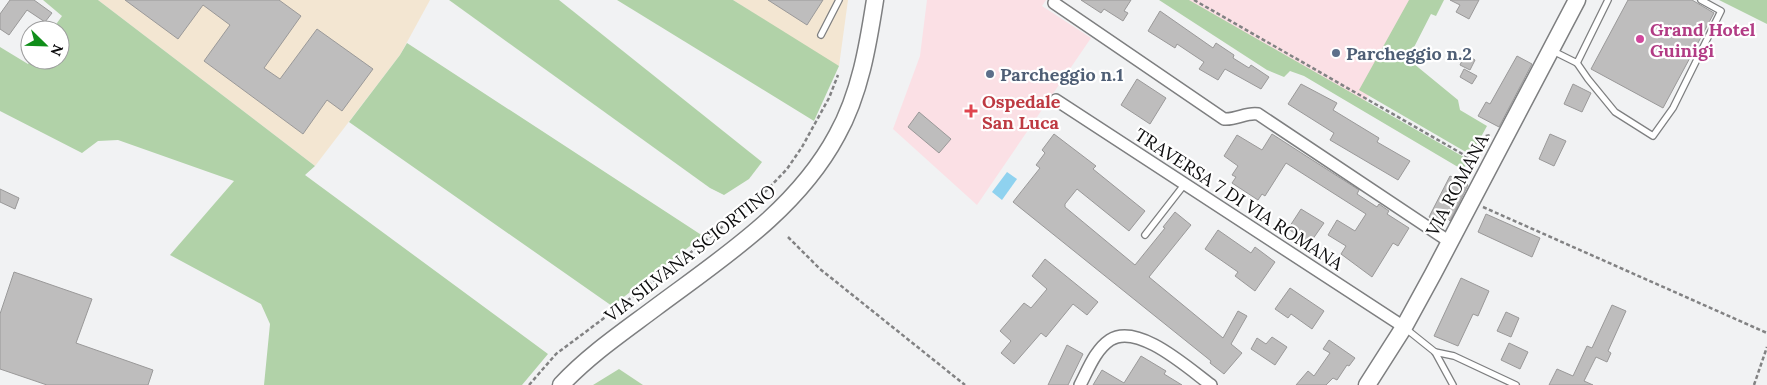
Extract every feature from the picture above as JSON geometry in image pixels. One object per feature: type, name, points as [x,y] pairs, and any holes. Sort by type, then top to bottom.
[{"type":"street","name":"VIA SILVANA SCIORTINO","points":[[561,385],[599,350],[767,222],[812,175],[838,134],[852,100],[866,54],[875,0]]},
{"type":"street","name":"VIA ROMANA","points":[[1367,385],[1404,327],[1576,0]]},
{"type":"street","points":[[1054,3],[1224,119],[1235,119],[1250,113],[1258,114],[1450,242]]},
{"type":"street","name":"TRAVERSA 7 DI VIA ROMANA","points":[[1056,100],[1404,327]]},
{"type":"street","points":[[1080,385],[1101,348],[1114,338],[1128,335],[1145,340],[1155,346],[1211,385]]},
{"type":"lane","points":[[821,36],[838,0]]},
{"type":"lane","points":[[1577,63],[1608,0]]},
{"type":"lane","points":[[1551,50],[1577,63],[1615,112],[1653,136],[1673,108],[1722,11],[1701,0]]},
{"type":"lane","points":[[1145,235],[1184,185]]},
{"type":"lane","points":[[1404,327],[1434,352],[1453,385]]},
{"type":"lane","points":[[1434,352],[1454,356],[1516,385]]},
{"type":"path","points":[[1194,0],[1473,160]]},
{"type":"path","points":[[529,385],[556,354],[679,262],[765,192],[787,169],[802,147],[829,98],[838,75]]},
{"type":"path","points":[[1471,202],[1767,333]]},
{"type":"path","points":[[788,238],[820,269],[965,385]]},
{"type":"path","points":[[1754,385],[1767,347]]},
{"type":"shaded area","points":[[98,0],[430,0],[400,55],[315,166]]},
{"type":"shaded area","points":[[733,0],[848,0],[839,66],[828,61]]},
{"type":"shaded area","name":"Ospedale San Luca","points":[[927,0],[1046,0],[1042,6],[1091,38],[977,205],[893,129],[920,56]]},
{"type":"shaded area","name":"Parcheggio n.2","points":[[1183,0],[1420,0],[1363,107]]},
{"type":"green space","points":[[43,0],[98,0],[315,166],[305,175],[548,354],[522,385],[264,385],[270,324],[261,304],[170,255],[234,181],[118,140],[98,141],[82,153],[0,111],[0,47],[20,59],[20,70],[70,70],[70,20],[59,20],[62,16]]},
{"type":"green space","points":[[449,0],[559,0],[762,162],[749,179],[724,195],[710,188]]},
{"type":"green space","points":[[617,0],[733,0],[839,66],[814,121]]},
{"type":"green space","points":[[1159,0],[1189,0],[1469,160],[1463,170],[1304,76],[1290,71],[1284,77],[1267,70]]},
{"type":"green space","points":[[1409,0],[1444,0],[1436,16],[1431,14],[1408,59],[1458,100],[1460,110],[1487,126],[1471,155],[1359,90]]},
{"type":"green space","points":[[1719,0],[1767,0],[1767,24]]},
{"type":"green space","points":[[407,43],[703,236],[612,306],[349,122]]},
{"type":"green space","points":[[619,369],[643,385],[593,385]]},
{"type":"water","points":[[1007,172],[1017,179],[1002,200],[992,192]]},
{"type":"building","points":[[10,0],[34,0],[52,13],[47,20],[42,20],[27,10],[9,35],[0,29],[0,14]]},
{"type":"building","points":[[125,0],[279,0],[301,16],[264,68],[280,79],[317,29],[373,69],[342,111],[327,100],[303,134],[204,61],[230,25],[203,5],[178,39]]},
{"type":"building","points":[[768,0],[823,0],[807,25]]},
{"type":"building","points":[[1081,0],[1131,0],[1124,11],[1128,13],[1123,21],[1104,9],[1101,13]]},
{"type":"building","points":[[1450,0],[1479,0],[1469,19],[1456,12],[1460,5]]},
{"type":"building","points":[[1628,0],[1692,0],[1714,13],[1663,108],[1591,69]]},
{"type":"building","points":[[1160,11],[1213,48],[1216,43],[1234,55],[1233,58],[1249,68],[1251,65],[1269,77],[1261,89],[1225,69],[1218,80],[1199,69],[1204,62],[1177,44],[1175,48],[1148,31]]},
{"type":"building","points":[[1465,54],[1475,60],[1470,70],[1460,65]]},
{"type":"building","points":[[1517,56],[1532,64],[1499,127],[1478,116],[1486,102],[1490,104]]},
{"type":"building","points":[[1464,69],[1477,76],[1472,84],[1460,77]]},
{"type":"building","points":[[1137,79],[1166,98],[1150,124],[1121,105]]},
{"type":"building","points":[[1301,84],[1337,103],[1333,110],[1379,138],[1377,142],[1410,161],[1398,180],[1330,140],[1334,133],[1288,104]]},
{"type":"building","points":[[1573,84],[1591,93],[1582,112],[1564,104]]},
{"type":"building","points":[[919,112],[951,139],[939,153],[908,127]]},
{"type":"building","points":[[1054,134],[1096,166],[1093,169],[1145,211],[1129,231],[1077,189],[1065,204],[1065,207],[1135,265],[1165,228],[1163,227],[1175,212],[1191,225],[1149,277],[1223,338],[1238,311],[1247,316],[1231,344],[1242,353],[1224,374],[1210,363],[1211,361],[1013,202],[1040,168],[1036,165],[1045,153],[1042,150]]},
{"type":"building","points":[[1272,134],[1359,190],[1357,194],[1377,207],[1379,204],[1389,211],[1387,214],[1409,228],[1398,246],[1393,243],[1372,277],[1341,254],[1346,246],[1328,235],[1337,220],[1355,231],[1366,214],[1286,163],[1265,196],[1262,194],[1258,200],[1232,183],[1236,177],[1232,175],[1238,166],[1224,156],[1237,135],[1262,150]]},
{"type":"building","points":[[1550,134],[1566,141],[1554,166],[1539,159]]},
{"type":"building","points":[[1450,176],[1468,185],[1450,221],[1448,219],[1445,225],[1429,217]]},
{"type":"building","points":[[0,189],[19,198],[15,209],[0,202]]},
{"type":"building","points":[[1301,209],[1324,223],[1310,243],[1288,229]]},
{"type":"building","points":[[1486,214],[1540,238],[1532,257],[1478,232]]},
{"type":"building","points":[[1218,230],[1251,253],[1255,247],[1275,262],[1255,291],[1235,276],[1238,272],[1205,249]]},
{"type":"building","points":[[1045,259],[1098,302],[1087,315],[1073,304],[1046,337],[1041,333],[1014,364],[1001,353],[1011,341],[1000,331],[1024,303],[1031,308],[1047,289],[1032,276]]},
{"type":"building","points":[[14,272],[92,299],[76,343],[153,370],[148,385],[47,385],[0,369],[0,314]]},
{"type":"building","points":[[1461,278],[1489,291],[1478,316],[1473,314],[1458,346],[1434,336]]},
{"type":"building","points":[[1290,288],[1324,311],[1312,329],[1291,314],[1288,318],[1275,309]]},
{"type":"building","points":[[1612,305],[1626,311],[1608,351],[1611,353],[1607,362],[1596,357],[1584,381],[1593,385],[1549,385],[1557,369],[1573,376],[1587,346],[1592,348]]},
{"type":"building","points":[[1506,312],[1519,318],[1511,337],[1497,331]]},
{"type":"building","points":[[1272,337],[1287,347],[1275,365],[1251,349],[1257,338],[1266,344]]},
{"type":"building","points":[[1329,340],[1355,358],[1349,366],[1347,365],[1337,380],[1333,378],[1326,385],[1296,385],[1308,371],[1314,376],[1330,353],[1323,349]]},
{"type":"building","points":[[1509,343],[1528,352],[1520,369],[1501,360]]},
{"type":"building","points":[[1067,345],[1083,354],[1068,385],[1048,385]]},
{"type":"building","points":[[1141,356],[1166,371],[1164,374],[1182,385],[1093,385],[1102,370],[1124,383]]},
{"type":"place","name":"Grand Hotel Guinigi","points":[[1640,39]]},
{"type":"place","name":"Parcheggio n.2","points":[[1336,53]]},
{"type":"place","name":"Parcheggio n.1","points":[[990,74]]},
{"type":"place","name":"Ospedale San Luca","points":[[971,111]]}]
